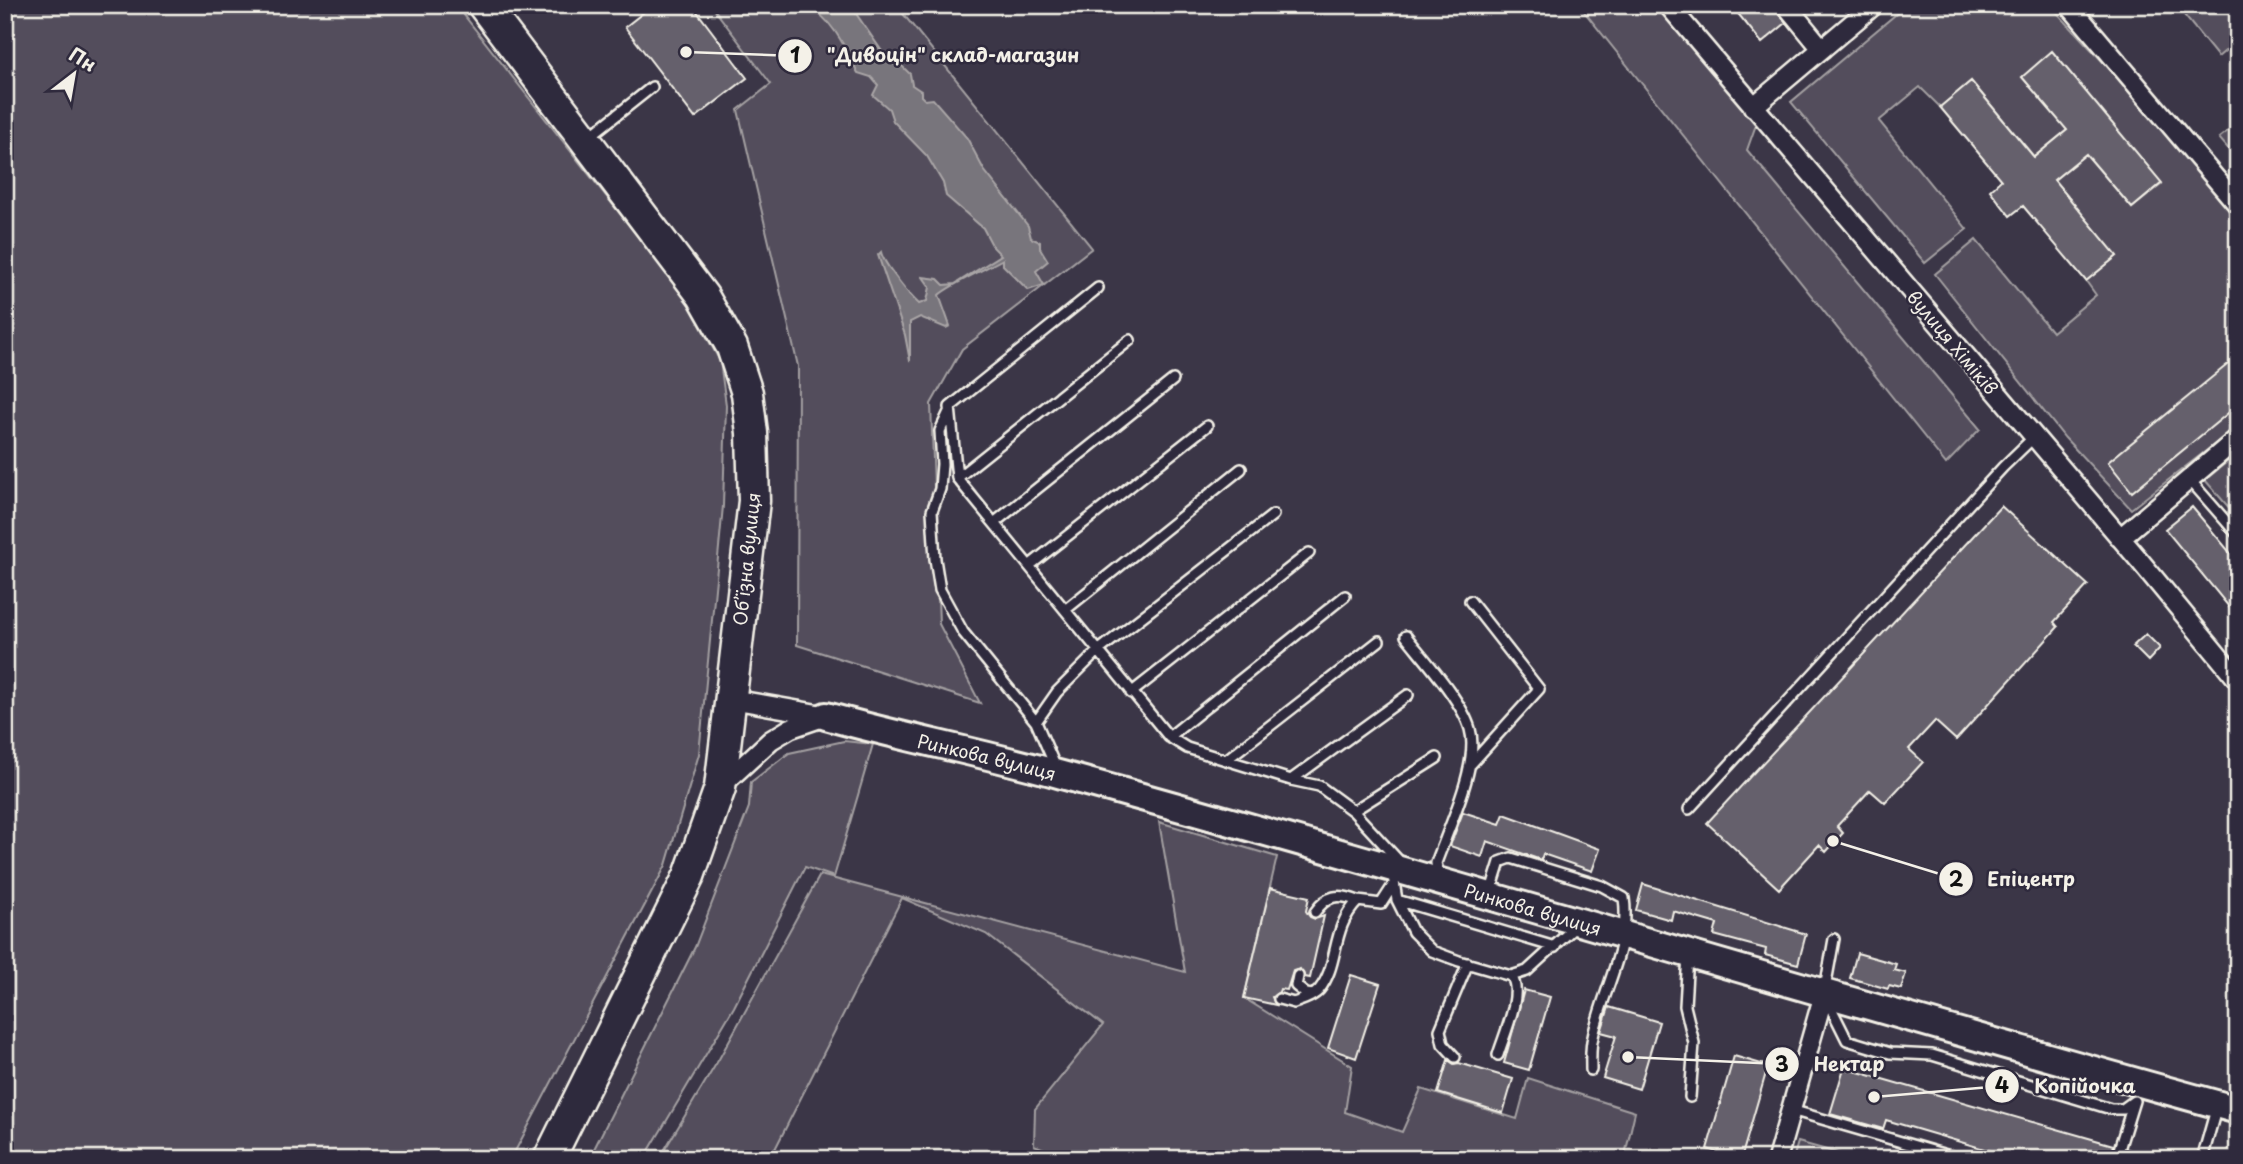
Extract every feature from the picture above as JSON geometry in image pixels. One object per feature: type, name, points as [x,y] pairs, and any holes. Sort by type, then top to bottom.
[{"type":"main road","name":"Обʼїзна вулиця","points":[[483,5],[703,296],[732,347],[747,393],[752,433],[754,501],[720,788],[689,876],[549,1159]]},
{"type":"main road","name":"Ринкова вулиця","points":[[826,716],[1059,774],[1399,875],[1440,882],[1580,922],[1824,994],[2137,1092],[2228,1107]]},
{"type":"street","name":"вулиця Хіміків","points":[[1668,5],[2238,680]]},
{"type":"street","points":[[1786,5],[1822,49]]},
{"type":"street","points":[[1753,107],[1874,5]]},
{"type":"street","points":[[2069,5],[2238,205]]},
{"type":"street","points":[[2120,538],[2238,438]]},
{"type":"street","name":"Ринкова вулиця","points":[[731,699],[826,716]]},
{"type":"street","points":[[720,788],[771,740],[791,728],[826,716]]},
{"type":"street","points":[[1777,1159],[1824,994]]},
{"type":"lane","points":[[585,141],[652,87]]},
{"type":"lane","points":[[1059,774],[1037,722],[963,632],[940,590],[932,511],[940,489],[940,431],[950,407],[1098,288]]},
{"type":"lane","points":[[957,478],[1130,340]]},
{"type":"lane","points":[[994,523],[1173,380]]},
{"type":"lane","points":[[950,407],[957,478],[1169,737],[1187,748],[1291,780],[1320,786],[1353,811],[1399,875],[1397,900],[1413,932],[1432,950],[1511,976],[1527,971],[1580,922]]},
{"type":"lane","points":[[1029,566],[1207,426]]},
{"type":"lane","points":[[1689,809],[2003,467],[2034,437]]},
{"type":"lane","points":[[1065,610],[1241,469]]},
{"type":"lane","points":[[2189,479],[2238,536]]},
{"type":"lane","points":[[1037,722],[1057,692],[1098,651],[1273,515]]},
{"type":"lane","points":[[1131,693],[1308,553]]},
{"type":"lane","points":[[1169,737],[1345,596]]},
{"type":"lane","points":[[1470,601],[1539,689],[1471,764]]},
{"type":"lane","points":[[1406,636],[1457,702],[1471,730],[1471,764],[1436,863],[1440,882]]},
{"type":"lane","points":[[1226,760],[1379,641]]},
{"type":"lane","points":[[1291,780],[1408,695]]},
{"type":"lane","points":[[1353,811],[1437,758]]},
{"type":"lane","points":[[1489,897],[1500,862],[1511,858],[1602,886],[1624,898],[1624,935],[1592,1038],[1591,1070]]},
{"type":"lane","points":[[1315,912],[1323,900],[1337,896],[1381,904],[1399,875]]},
{"type":"lane","points":[[1397,900],[1555,947]]},
{"type":"lane","points":[[1279,999],[1294,1003],[1318,991],[1328,971],[1340,924],[1357,901]]},
{"type":"lane","points":[[1834,939],[1824,994],[1847,1040],[1890,1053],[1932,1055],[2111,1109],[2123,1109],[2137,1092]]},
{"type":"lane","points":[[1688,953],[1685,1006],[1694,1044],[1690,1097]]},
{"type":"lane","points":[[1455,1057],[1443,1044],[1440,1030],[1468,963]]},
{"type":"lane","points":[[1498,1055],[1516,995],[1527,971]]},
{"type":"lane","points":[[1298,976],[1296,986],[1306,994],[1313,995]]},
{"type":"lane","points":[[1511,976],[1516,983],[1516,995]]},
{"type":"lane","points":[[2116,1159],[2137,1092]]},
{"type":"lane","points":[[2202,1159],[2228,1107]]},
{"type":"lane","points":[[1791,1110],[1960,1159]]},
{"type":"shaded area","points":[[5,5],[456,5],[683,294],[720,361],[726,405],[723,506],[699,754],[666,865],[511,1159],[5,1159]]},
{"type":"shaded area","points":[[711,5],[896,5],[1092,248],[962,349],[931,404],[939,624],[980,703],[797,645],[798,366],[738,110],[771,84]]},
{"type":"shaded area","points":[[807,5],[850,5],[888,60],[897,66],[901,65],[910,74],[912,85],[921,91],[921,96],[925,100],[933,99],[967,138],[984,170],[1028,226],[1031,238],[1040,242],[1040,248],[1048,261],[1036,271],[1044,285],[1028,290],[1003,265],[1003,259],[944,291],[939,295],[950,326],[946,328],[920,317],[910,322],[910,361],[905,335],[878,255],[881,252],[892,271],[919,304],[927,301],[930,287],[923,277],[938,279],[944,285],[955,284],[1001,255],[993,247],[983,228],[946,196],[943,183],[927,156],[893,121],[889,109],[873,95],[878,85],[871,77],[858,73],[832,27]]},
{"type":"shaded area","points":[[1579,5],[1660,5],[1757,122],[1747,150],[1980,429],[1946,464]]},
{"type":"shaded area","points":[[1907,5],[2050,5],[2238,207],[2238,426],[2131,509],[2065,438],[1935,274],[1976,240],[2052,332],[2096,295],[2086,281],[2117,256],[2054,180],[2086,154],[2132,208],[2162,184],[2052,52],[2022,77],[2067,130],[2034,157],[1971,81],[1940,107],[1920,87],[1879,121],[1967,229],[1925,263],[1791,102]]},
{"type":"shaded area","points":[[2176,5],[2238,5],[2238,40],[2218,57]]},
{"type":"shaded area","points":[[2238,123],[2238,160],[2219,138]]},
{"type":"shaded area","points":[[2238,453],[2238,518],[2205,480]]},
{"type":"shaded area","points":[[844,741],[873,744],[834,877],[805,867],[734,1007],[644,1159],[589,1159],[695,947],[749,807],[751,782],[789,753]]},
{"type":"shaded area","points":[[1159,822],[1277,857],[1244,998],[1352,1066],[1345,1112],[1402,1132],[1421,1089],[1517,1119],[1528,1078],[1635,1112],[1624,1159],[1070,1159],[1034,1145],[1035,1109],[1103,1025],[986,934],[902,898],[770,1159],[659,1159],[719,1059],[820,875],[1185,972]]},
{"type":"shaded area","points":[[1798,1142],[1859,1159],[1793,1159]]},
{"type":"building","points":[[653,5],[692,5],[747,78],[695,118],[625,27]]},
{"type":"building","points":[[1731,5],[1775,5],[1786,23],[1762,43]]},
{"type":"building","points":[[2052,51],[2162,183],[2132,208],[2086,154],[2054,180],[2117,256],[2086,281],[2023,206],[2010,216],[1990,190],[2001,180],[1940,107],[1971,81],[2034,157],[2067,130],[2022,77]]},
{"type":"building","points":[[2238,356],[2238,405],[2132,492],[2108,462]]},
{"type":"building","points":[[2001,506],[2088,585],[2054,622],[2058,627],[1956,740],[1935,721],[1909,749],[1923,762],[1885,803],[1870,790],[1837,826],[1843,833],[1826,852],[1819,845],[1779,889],[1707,823]]},
{"type":"building","points":[[2192,507],[2238,562],[2238,618],[2165,529]]},
{"type":"building","points":[[2146,634],[2160,648],[2148,661],[2133,646]]},
{"type":"building","points":[[1463,812],[1500,824],[1504,814],[1600,849],[1592,871],[1543,854],[1541,860],[1487,841],[1482,857],[1450,846]]},
{"type":"building","points":[[1643,884],[1806,934],[1798,964],[1765,955],[1766,949],[1714,935],[1717,924],[1673,911],[1671,920],[1636,910]]},
{"type":"building","points":[[1270,888],[1309,897],[1306,911],[1310,917],[1315,919],[1324,916],[1310,978],[1305,977],[1300,969],[1293,971],[1287,990],[1280,989],[1272,997],[1276,1005],[1244,998]]},
{"type":"building","points":[[1857,953],[1896,964],[1894,970],[1906,973],[1901,989],[1889,986],[1888,989],[1850,978]]},
{"type":"building","points":[[1351,975],[1380,984],[1356,1058],[1328,1048]]},
{"type":"building","points":[[1524,990],[1550,997],[1529,1070],[1504,1063]]},
{"type":"building","points":[[1609,1007],[1659,1022],[1639,1089],[1603,1078],[1616,1036],[1601,1032]]},
{"type":"building","points":[[1734,1056],[1768,1066],[1741,1159],[1707,1149]]},
{"type":"building","points":[[1448,1060],[1454,1064],[1459,1063],[1513,1079],[1503,1113],[1438,1093]]},
{"type":"building","points":[[1844,1068],[2113,1145],[2109,1159],[2018,1159],[1886,1120],[1883,1129],[1830,1114]]},
{"type":"building","points":[[2127,1149],[2147,1155],[2146,1159],[2123,1159]]},
{"type":"place","name":"\"Дивоцін\" склад-магазин","points":[[686,52]]},
{"type":"place","name":"Епіцентр","points":[[1833,841]]},
{"type":"place","name":"Нектар","points":[[1628,1057]]},
{"type":"place","name":"Копійочка","points":[[1874,1097]]}]
